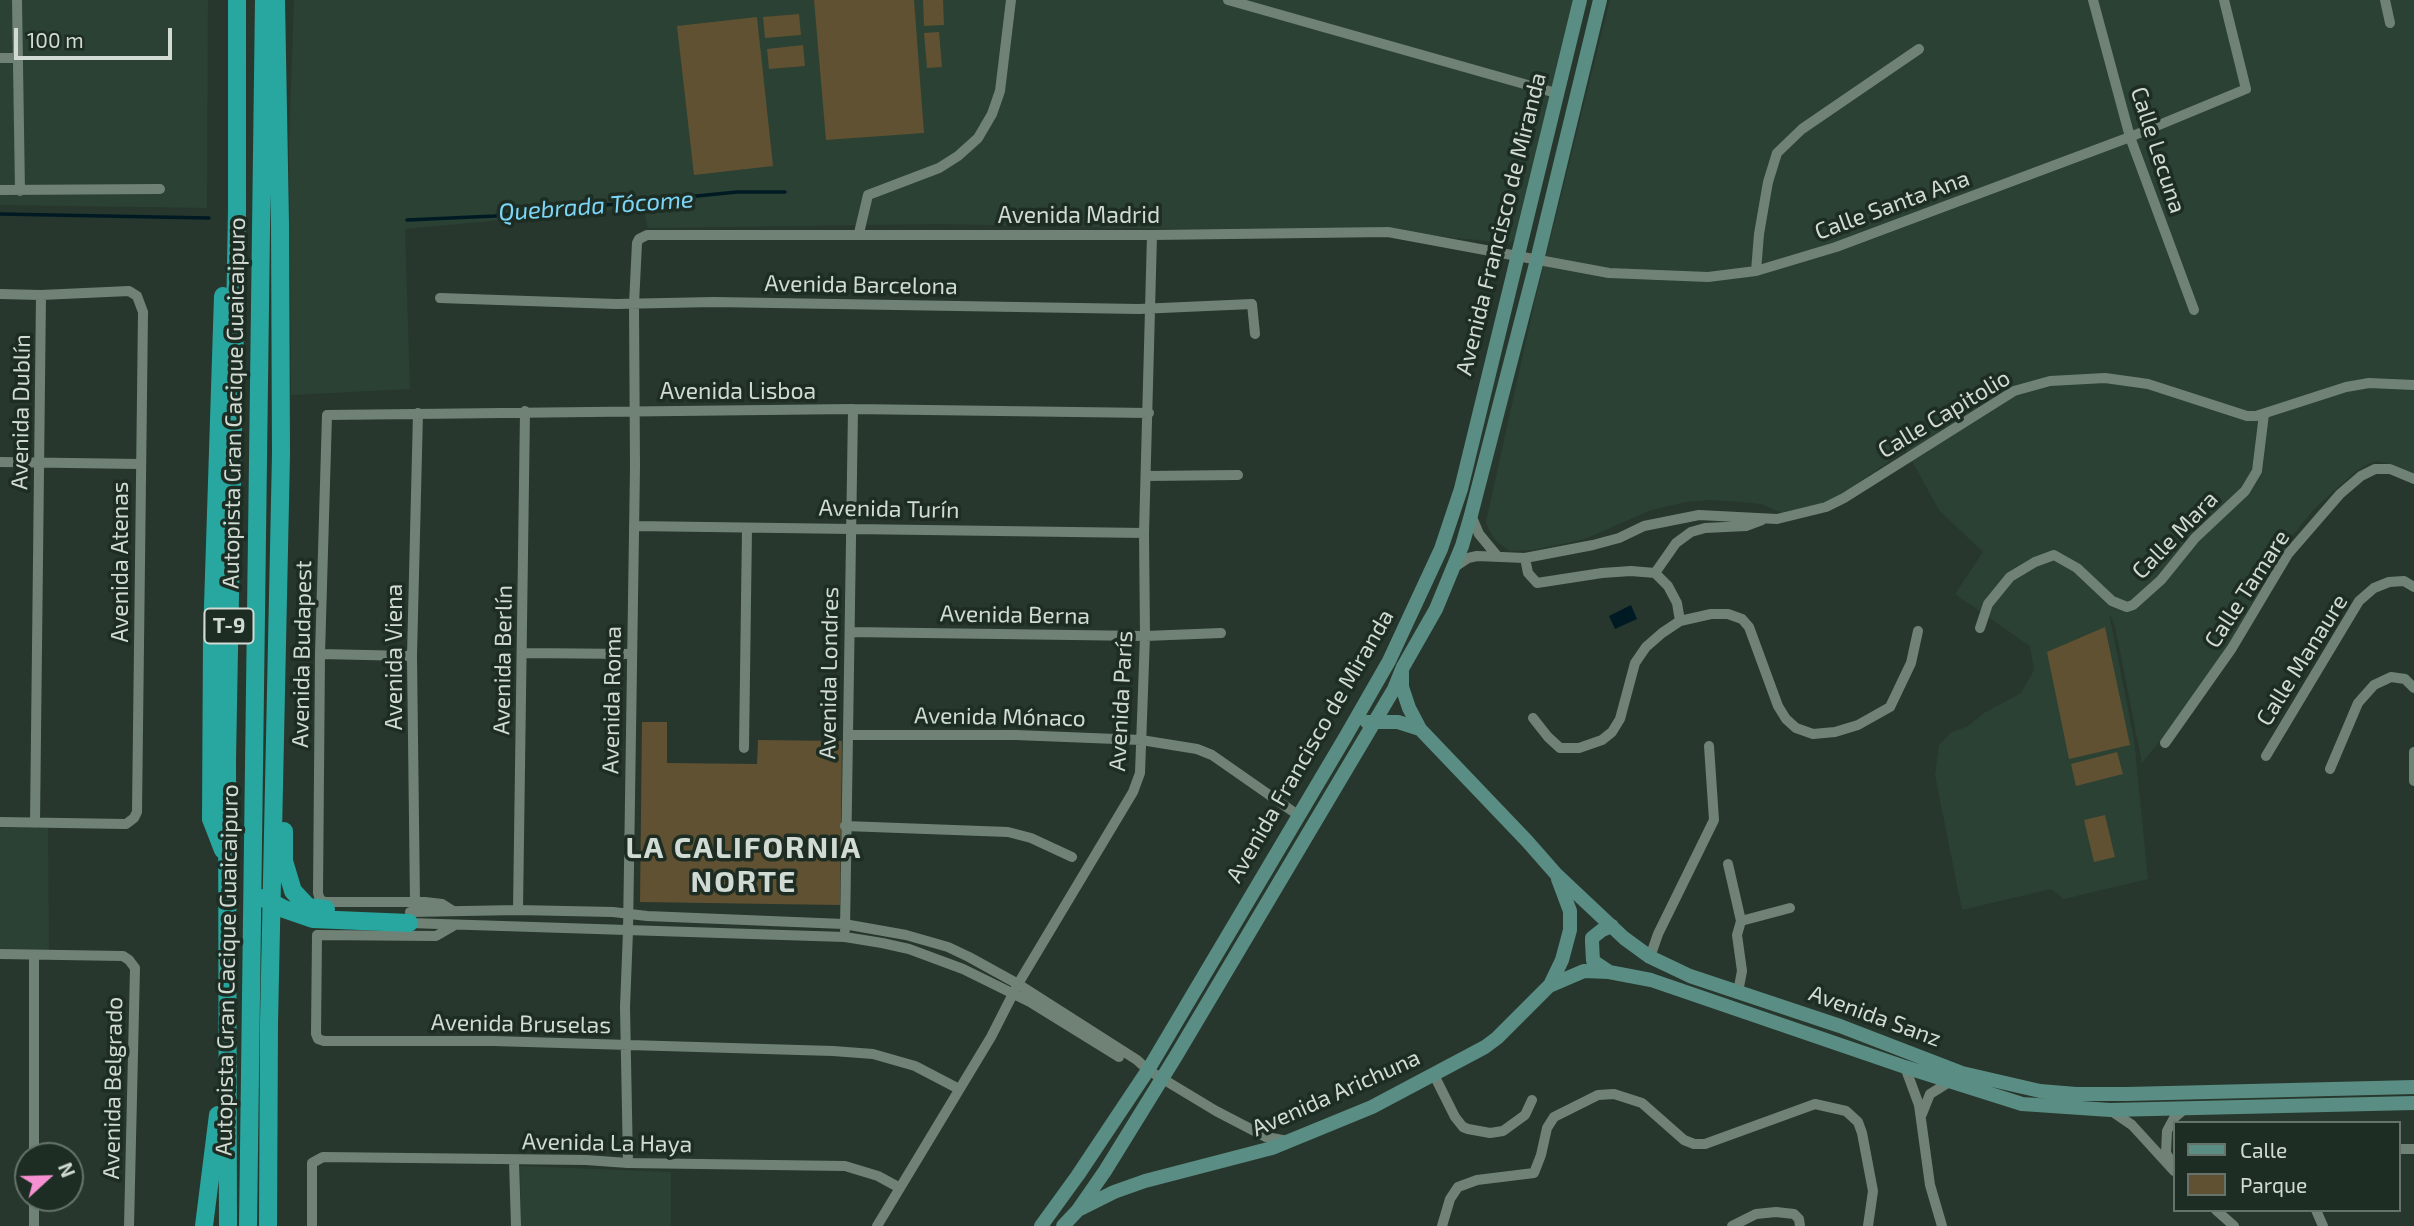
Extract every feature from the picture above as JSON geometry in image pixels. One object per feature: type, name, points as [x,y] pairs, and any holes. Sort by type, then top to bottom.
[{"type":"highway","name":"Autopista Gran Cacique Guaicaipuro","points":[[228,1226],[227,760],[237,211],[237,0]]},
{"type":"highway","name":"Autopista Gran Cacique Guaicaipuro","points":[[248,1226],[264,0]]},
{"type":"highway","points":[[268,1226],[270,959],[281,454],[275,0]]},
{"type":"highway","points":[[237,211],[226,235],[212,637],[211,819],[232,866],[245,881],[268,901],[298,915],[313,919],[411,912]]},
{"type":"highway","points":[[281,454],[285,542],[283,625],[286,874],[293,891],[308,907],[411,912]]},
{"type":"highway","points":[[204,1226],[228,1042]]},
{"type":"street","points":[[17,0],[20,191]]},
{"type":"street","points":[[859,233],[868,195],[939,168],[978,138],[992,114],[1000,91],[1011,0]]},
{"type":"street","points":[[1228,0],[1556,93]]},
{"type":"street","name":"Avenida Francisco de Miranda","points":[[1041,1226],[1079,1175],[1148,1070],[1346,736],[1389,661],[1441,549],[1461,489],[1580,0]]},
{"type":"street","name":"Avenida Francisco de Miranda","points":[[1063,1226],[1078,1210],[1105,1171],[1162,1079],[1394,689],[1403,667],[1436,609],[1471,515],[1600,0]]},
{"type":"street","name":"Calle Lecuna","points":[[2093,0],[2130,137],[2194,310]]},
{"type":"street","name":"Calle Santa Ana","points":[[1537,260],[1609,273],[1709,277],[1756,271],[1836,247],[2130,137],[2246,89],[2224,0]]},
{"type":"street","points":[[2385,0],[2390,23]]},
{"type":"street","points":[[1756,271],[1768,182],[1777,153],[1802,129],[1919,49]]},
{"type":"street","points":[[0,58],[17,58]]},
{"type":"street","points":[[0,190],[160,189]]},
{"type":"street","name":"Avenida Madrid","points":[[639,239],[647,234],[1152,235],[1388,232],[1537,260]]},
{"type":"street","name":"Avenida París","points":[[877,1226],[991,1037],[1018,984],[1133,792],[1140,773],[1152,235]]},
{"type":"street","name":"Avenida Roma","points":[[628,1163],[625,1007],[634,526],[634,304],[639,239]]},
{"type":"street","name":"Avenida Atenas","points":[[35,823],[126,824],[137,812],[143,312],[137,296],[129,291],[41,295]]},
{"type":"street","points":[[0,294],[41,295]]},
{"type":"street","name":"Avenida Dublín","points":[[35,823],[41,295]]},
{"type":"street","name":"Avenida Barcelona","points":[[440,298],[634,304],[714,302],[1150,309],[1252,304],[1255,334]]},
{"type":"street","name":"Calle Capitolio","points":[[1452,568],[1477,556],[1525,558],[1593,545],[1619,538],[1644,526],[1699,515],[1788,518],[1826,507],[2014,391],[2049,381],[2118,379],[2182,393],[2247,416],[2264,414],[2346,387],[2369,383],[2414,385]]},
{"type":"street","name":"Avenida Lisboa","points":[[327,415],[853,409],[1149,413]]},
{"type":"street","name":"Avenida Londres","points":[[845,937],[853,409]]},
{"type":"street","name":"Avenida Berlín","points":[[518,910],[525,411]]},
{"type":"street","name":"Avenida Viena","points":[[411,912],[412,656],[418,413]]},
{"type":"street","name":"Calle Mara","points":[[1980,628],[1988,604],[2010,577],[2035,562],[2054,555],[2077,568],[2112,601],[2127,607],[2133,605],[2161,580],[2195,538],[2245,491],[2257,471],[2264,414]]},
{"type":"street","name":"Avenida Budapest","points":[[327,415],[320,654],[318,894],[320,900],[325,902],[411,912]]},
{"type":"street","points":[[0,462],[140,464]]},
{"type":"street","name":"Calle Tamare","points":[[2165,743],[2232,649],[2288,554],[2340,494],[2361,476],[2375,469],[2390,469],[2414,479]]},
{"type":"street","points":[[1146,475],[1238,475]]},
{"type":"street","points":[[1471,515],[1479,534],[1498,556]]},
{"type":"street","points":[[1655,573],[1676,543],[1690,533],[1705,528],[1746,526],[1766,518]]},
{"type":"street","name":"Avenida Turín","points":[[634,526],[1144,533]]},
{"type":"street","points":[[744,748],[747,528]]},
{"type":"street","points":[[1525,558],[1528,573],[1537,583],[1602,573],[1655,573],[1672,595],[1680,621]]},
{"type":"street","name":"Calle Manaure","points":[[2266,756],[2360,601],[2374,588],[2389,582],[2404,581],[2414,587]]},
{"type":"street","points":[[1533,718],[1560,748],[1579,748],[1602,740],[1612,733],[1620,719],[1636,663],[1662,633],[1680,621],[1712,614],[1728,614],[1742,619],[1749,627],[1777,706],[1796,728],[1812,734],[1835,732],[1858,725],[1890,707],[1911,663],[1918,631]]},
{"type":"street","name":"Avenida Berna","points":[[850,632],[1145,636],[1221,633]]},
{"type":"street","points":[[523,653],[632,654]]},
{"type":"street","points":[[320,654],[412,656]]},
{"type":"street","points":[[1403,667],[1402,687],[1420,729]]},
{"type":"street","points":[[2330,769],[2358,703],[2374,685],[2391,677],[2405,679],[2414,688]]},
{"type":"street","points":[[1346,736],[1359,724],[1375,721],[1398,722],[1420,729]]},
{"type":"street","name":"Avenida Sanz","points":[[1420,729],[1528,841],[1556,874],[1612,926],[1650,957],[1690,976],[1840,1026],[1962,1073],[2040,1091],[2127,1094],[2414,1087]]},
{"type":"street","name":"Avenida Mónaco","points":[[848,735],[1016,735],[1141,740],[1197,749],[1212,755],[1298,815]]},
{"type":"street","points":[[1650,957],[1657,934],[1714,820],[1709,746]]},
{"type":"street","points":[[2414,752],[2414,781]]},
{"type":"street","points":[[0,822],[35,823]]},
{"type":"street","points":[[845,826],[1008,832],[1031,838],[1072,857]]},
{"type":"street","points":[[1728,864],[1741,921],[1737,935],[1742,971],[1738,992]]},
{"type":"street","points":[[1549,986],[1564,953],[1571,920],[1568,902],[1556,874]]},
{"type":"street","points":[[1741,921],[1790,908]]},
{"type":"street","points":[[411,912],[518,910],[628,914],[844,924],[906,934],[948,947],[1018,984],[1162,1079],[1248,1129],[1266,1137],[1290,1141]]},
{"type":"street","points":[[411,912],[455,925],[845,937],[900,947],[963,969],[1013,994],[1134,1065],[1148,1070]]},
{"type":"street","name":"Avenida Bruselas","points":[[455,925],[436,936],[317,936],[318,1038],[324,1041],[493,1041],[800,1049],[873,1054],[915,1066],[959,1089]]},
{"type":"street","points":[[1609,972],[1594,961],[1591,948],[1592,938],[1612,926]]},
{"type":"street","points":[[0,954],[34,955],[34,1142]]},
{"type":"street","name":"Avenida Belgrado","points":[[34,955],[122,956],[135,968],[129,1226]]},
{"type":"street","name":"Avenida Sanz","points":[[1549,986],[1584,971],[1609,972],[1651,980],[2022,1104],[2110,1110],[2414,1103]]},
{"type":"street","name":"Avenida Arichuna","points":[[1078,1210],[1114,1192],[1145,1181],[1253,1155],[1372,1107],[1497,1038],[1549,986]]},
{"type":"street","points":[[1905,1067],[1915,1092],[1930,1185],[1942,1226]]},
{"type":"street","points":[[1434,1075],[1455,1117],[1468,1129],[1490,1133],[1503,1131],[1525,1115],[1532,1100]]},
{"type":"street","points":[[1921,1118],[1930,1094],[1951,1081]]},
{"type":"street","points":[[1442,1226],[1450,1199],[1458,1187],[1478,1180],[1534,1173],[1547,1128],[1554,1117],[1598,1095],[1606,1094],[1628,1097],[1642,1103],[1684,1140],[1694,1144],[1705,1144],[1815,1104],[1846,1111],[1858,1122],[1862,1133],[1873,1191],[1868,1226]]},
{"type":"street","points":[[2173,1121],[2188,1107]]},
{"type":"street","points":[[2110,1110],[2132,1125],[2172,1167]]},
{"type":"street","points":[[2172,1122],[2165,1138],[2166,1153],[2172,1165]]},
{"type":"street","name":"Avenida La Haya","points":[[312,1226],[312,1163],[323,1157],[845,1166],[878,1176],[900,1188]]},
{"type":"street","points":[[514,1161],[516,1226]]},
{"type":"street","points":[[1732,1226],[1756,1214],[1776,1212],[1794,1214],[1799,1219],[1800,1226]]},
{"type":"street","points":[[2218,1212],[2234,1226]]},
{"type":"shaded area","points":[[0,0],[208,0],[207,208],[0,205]]},
{"type":"shaded area","points":[[294,0],[1573,0],[1517,233],[1515,239],[1509,243],[1414,234],[941,224],[648,228],[643,207],[405,229],[410,389],[291,395],[289,145]]},
{"type":"shaded area","points":[[1610,0],[2414,0],[2414,475],[2376,461],[2355,472],[2315,508],[2293,535],[2258,603],[2184,711],[2142,763],[2115,626],[2109,613],[2134,740],[2148,879],[2064,899],[2051,889],[1962,910],[1935,775],[1939,745],[1950,733],[1968,726],[1984,713],[2021,693],[2034,670],[2030,646],[1955,594],[1983,552],[1939,510],[1906,450],[1840,495],[1821,504],[1784,514],[1761,504],[1710,500],[1686,502],[1651,510],[1585,539],[1533,550],[1510,551],[1496,541],[1489,530],[1486,522],[1535,300]]},
{"type":"shaded area","points":[[0,828],[48,828],[49,950],[0,950]]},
{"type":"shaded area","points":[[520,1166],[671,1172],[671,1226],[521,1226]]},
{"type":"green space","points":[[814,0],[914,0],[924,133],[826,140]]},
{"type":"green space","points":[[923,0],[943,0],[944,25],[924,26]]},
{"type":"green space","points":[[799,14],[801,35],[765,38],[763,17]]},
{"type":"green space","points":[[757,17],[773,166],[694,175],[677,26]]},
{"type":"green space","points":[[939,32],[942,67],[927,68],[924,33]]},
{"type":"green space","points":[[803,45],[805,66],[769,69],[767,49]]},
{"type":"green space","points":[[2105,627],[2130,745],[2069,759],[2047,652]]},
{"type":"green space","points":[[642,722],[667,722],[667,763],[757,764],[758,740],[842,741],[840,905],[640,902]]},
{"type":"green space","points":[[2117,752],[2123,774],[2076,786],[2071,764]]},
{"type":"green space","points":[[2105,815],[2115,857],[2094,862],[2084,820]]},
{"type":"water","points":[[1631,605],[1637,619],[1615,629],[1609,616]]},
{"type":"waterway","name":"Quebrada Tócome","points":[[407,220],[495,216],[737,192],[785,192]]},
{"type":"waterway","name":"Quebrada Tócome","points":[[0,214],[209,218]]},
{"type":"district","name":"LA CALIFORNIA NORTE","points":[[744,865]]}]
